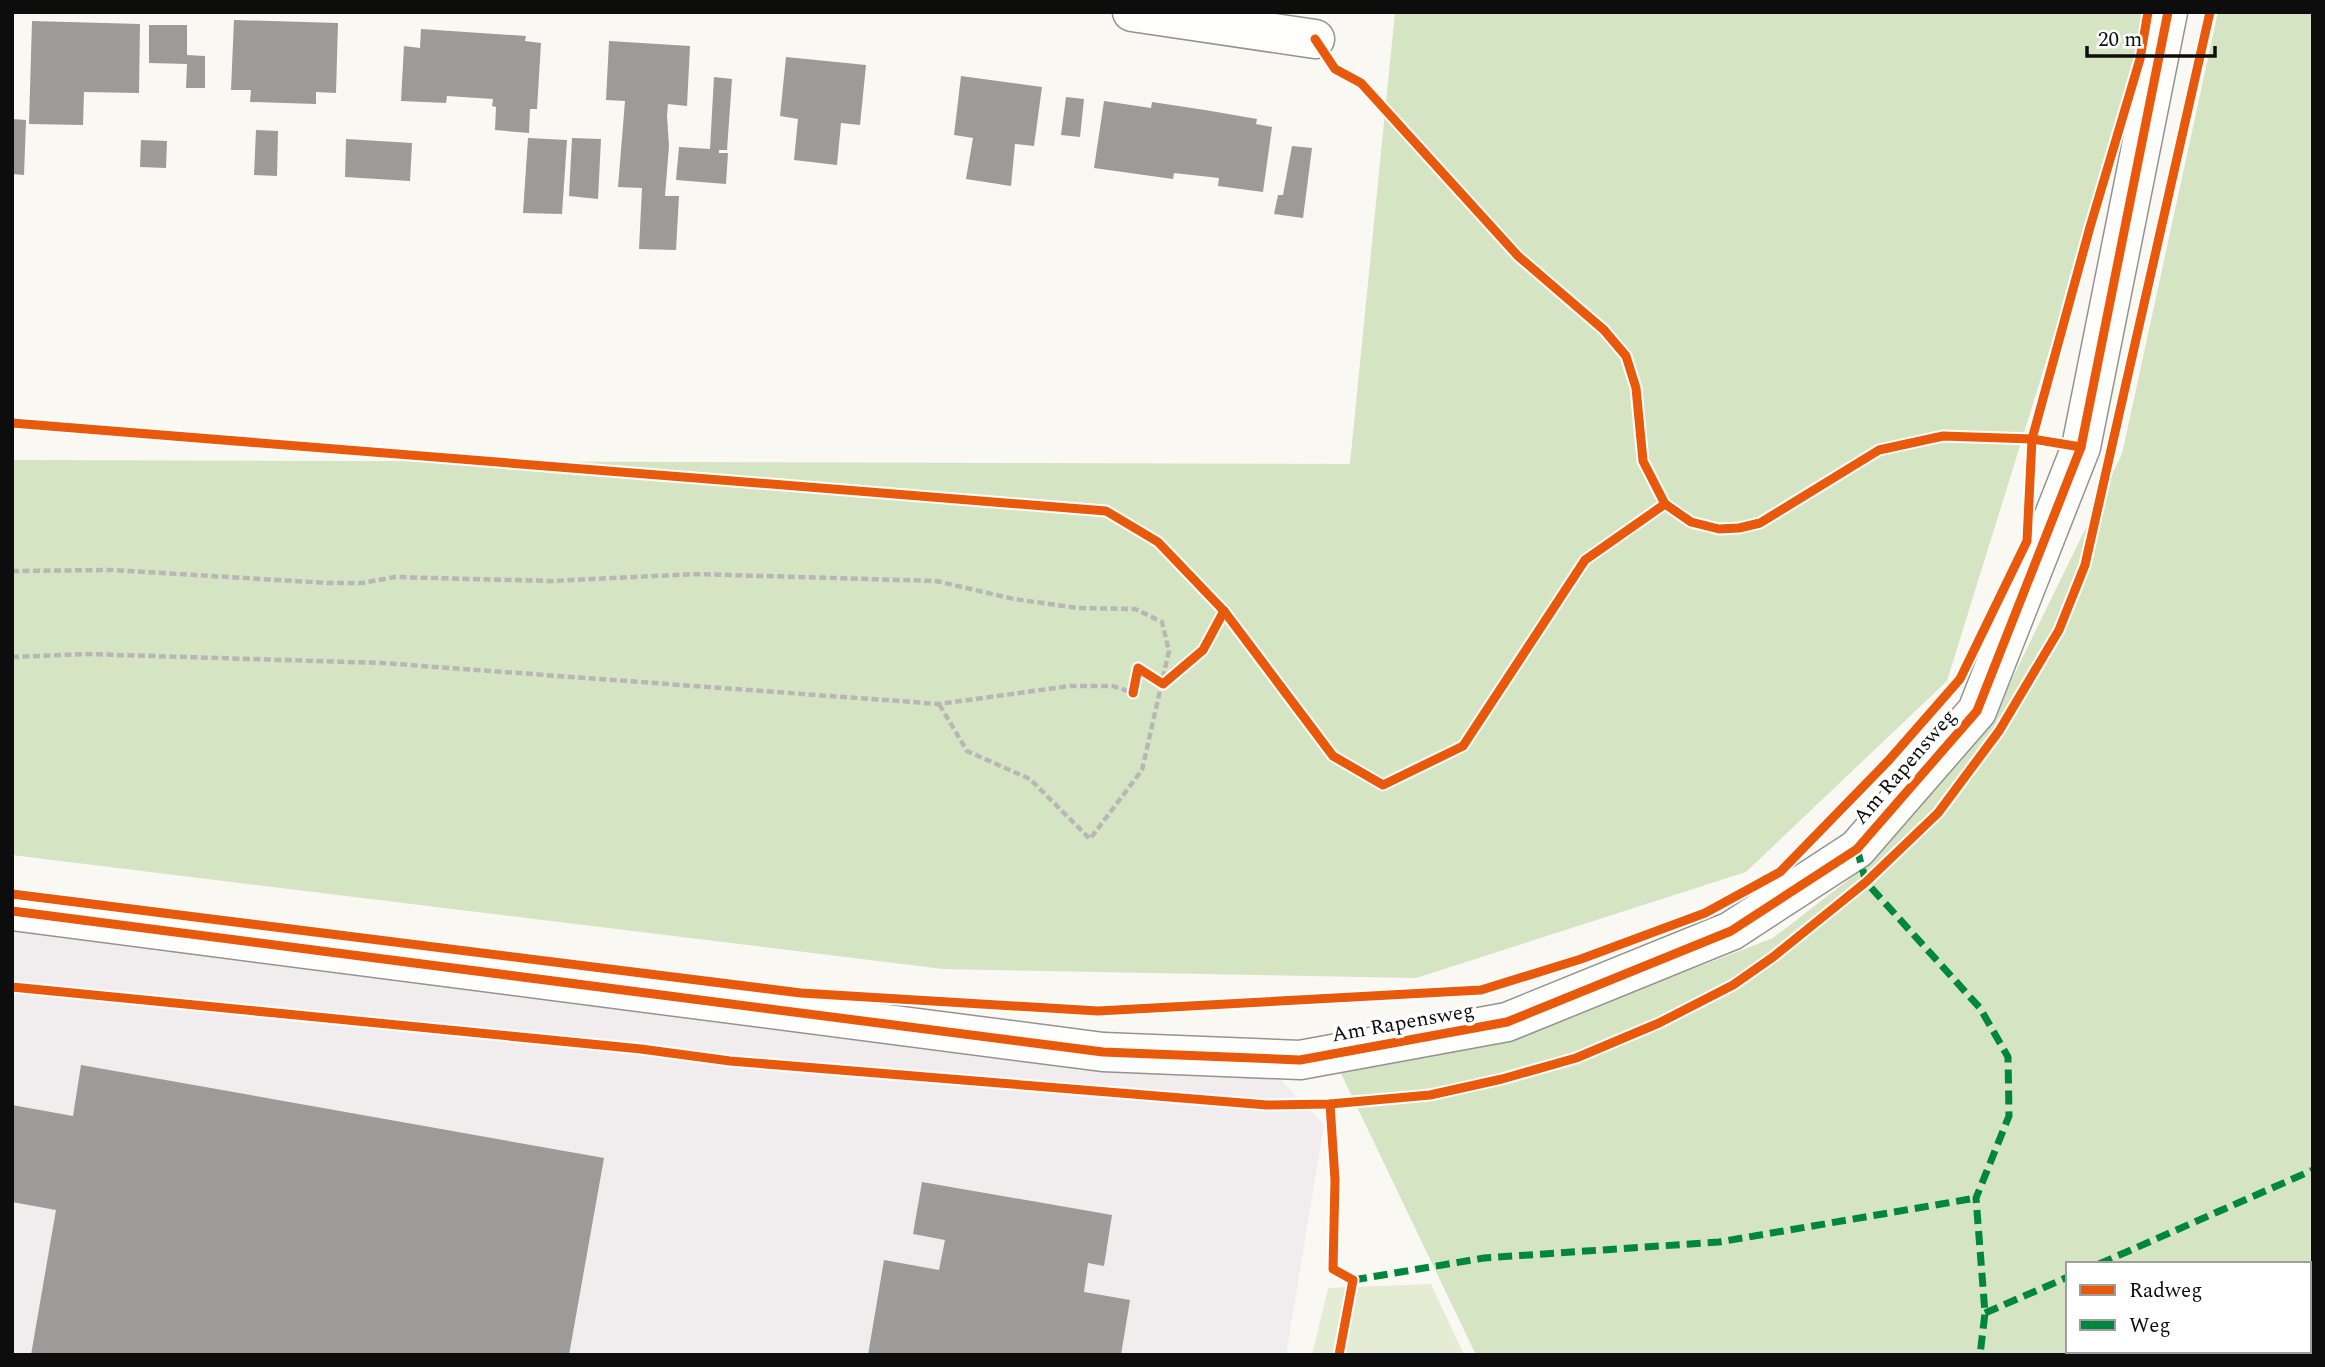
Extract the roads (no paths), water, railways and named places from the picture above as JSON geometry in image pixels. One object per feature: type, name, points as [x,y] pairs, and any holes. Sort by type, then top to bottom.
[{"type":"street","points":[[1132,12],[1315,39]]},
{"type":"street","name":"Am Rapensweg","points":[[12,911],[1102,1052],[1300,1059],[1507,1022],[1731,931],[1857,849],[1977,711],[2081,447],[2168,12]]}]
